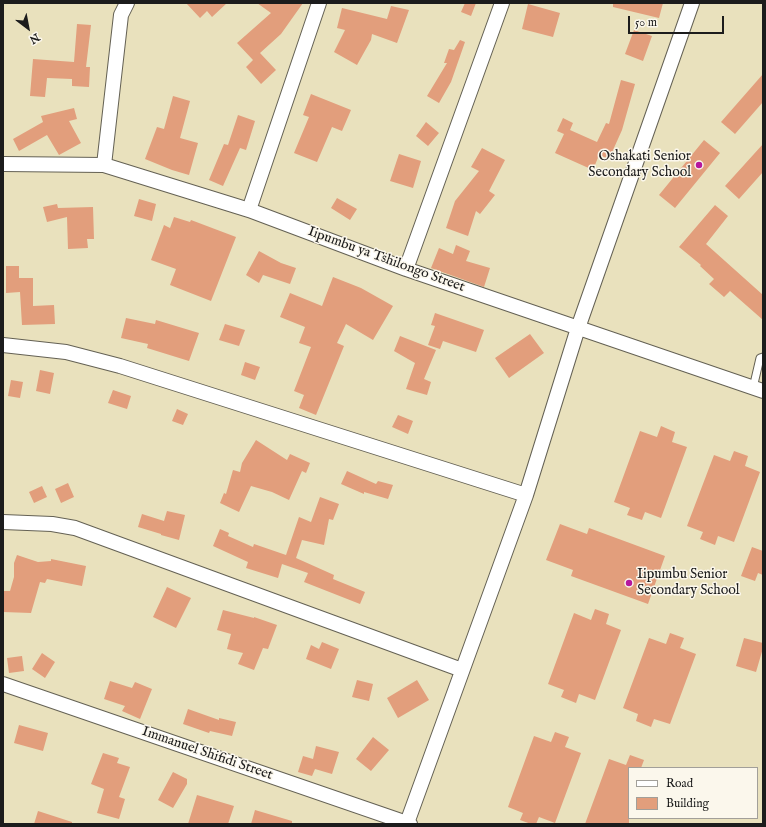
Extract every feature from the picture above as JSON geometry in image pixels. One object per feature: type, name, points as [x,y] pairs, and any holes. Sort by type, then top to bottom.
[{"type":"street","points":[[104,165],[121,15],[127,3]]},
{"type":"street","points":[[249,210],[319,3]]},
{"type":"street","points":[[406,269],[502,3]]},
{"type":"street","points":[[409,823],[462,670],[526,496],[578,328],[692,3]]},
{"type":"street","name":"Iipumbu ya Tshilongo Street","points":[[3,164],[104,165],[249,210],[406,269],[758,390]]},
{"type":"street","points":[[3,345],[66,352],[120,366],[526,496]]},
{"type":"street","points":[[3,522],[52,524],[75,528],[462,670]]},
{"type":"street","name":"Immanuel Shifidi Street","points":[[3,684],[409,823]]},
{"type":"lane","points":[[758,390],[760,358],[763,357]]},
{"type":"building","points":[[186,3],[227,3],[212,17],[207,11],[200,18]]},
{"type":"building","points":[[257,3],[303,3],[281,34],[260,53],[276,70],[261,84],[246,67],[253,60],[237,43],[271,13]]},
{"type":"building","points":[[465,3],[476,3],[471,16],[461,12]]},
{"type":"building","points":[[613,3],[663,3],[659,18],[613,7]]},
{"type":"building","points":[[528,4],[560,13],[553,37],[522,29]]},
{"type":"building","points":[[391,6],[409,10],[397,43],[372,34],[371,40],[357,65],[334,52],[345,30],[337,28],[342,8],[387,19]]},
{"type":"building","points":[[77,24],[91,25],[86,67],[90,67],[89,87],[72,86],[72,79],[47,78],[45,97],[30,96],[33,59],[74,62]]},
{"type":"building","points":[[634,30],[652,36],[643,61],[625,54]]},
{"type":"building","points":[[460,40],[465,42],[451,82],[439,103],[427,96],[447,63],[444,63],[449,49],[454,50]]},
{"type":"building","points":[[763,74],[763,102],[735,134],[721,122]]},
{"type":"building","points":[[621,80],[635,84],[622,130],[609,159],[599,155],[593,170],[555,153],[564,134],[557,131],[563,118],[573,123],[570,130],[597,142],[606,123],[609,124]]},
{"type":"building","points":[[311,94],[351,110],[342,131],[332,127],[317,162],[294,153],[309,117],[303,115]]},
{"type":"building","points":[[173,96],[190,101],[180,138],[198,143],[189,175],[145,159],[157,127],[164,129]]},
{"type":"building","points":[[74,108],[77,119],[69,121],[81,143],[59,155],[47,135],[19,151],[13,139],[43,122],[41,116]]},
{"type":"building","points":[[238,115],[255,121],[246,150],[240,148],[223,186],[209,180],[224,144],[228,145]]},
{"type":"building","points":[[426,122],[439,133],[428,146],[416,136]]},
{"type":"building","points":[[704,140],[720,153],[675,208],[659,195]]},
{"type":"building","points":[[763,144],[763,172],[739,199],[725,186]]},
{"type":"building","points":[[482,148],[505,160],[489,191],[495,195],[480,214],[476,211],[468,236],[446,228],[455,201],[479,171],[471,167]]},
{"type":"building","points":[[399,154],[421,161],[413,188],[390,181]]},
{"type":"building","points":[[337,198],[357,209],[350,220],[331,208]]},
{"type":"building","points":[[139,199],[156,204],[152,221],[134,216]]},
{"type":"building","points":[[57,204],[58,208],[93,207],[94,239],[87,239],[88,248],[68,249],[67,217],[47,222],[43,207]]},
{"type":"building","points":[[715,205],[728,216],[706,244],[763,295],[763,320],[730,291],[724,297],[709,284],[714,279],[700,266],[701,265],[679,247]]},
{"type":"building","points":[[174,217],[190,222],[191,220],[236,237],[211,301],[170,285],[176,269],[151,260],[164,225],[170,228]]},
{"type":"building","points":[[456,245],[470,251],[466,261],[490,268],[484,287],[431,268],[439,248],[453,254]]},
{"type":"building","points":[[259,251],[281,263],[296,268],[290,284],[263,275],[259,283],[246,275]]},
{"type":"building","points":[[6,266],[19,266],[19,278],[33,278],[33,306],[54,305],[55,324],[22,325],[20,292],[6,293]]},
{"type":"building","points":[[333,277],[361,288],[393,306],[373,340],[346,324],[337,343],[344,346],[316,415],[299,408],[304,395],[294,391],[311,347],[299,343],[305,327],[280,317],[290,293],[322,306]]},
{"type":"building","points":[[435,313],[484,330],[476,352],[443,341],[440,349],[428,345],[435,326],[431,325]]},
{"type":"building","points":[[126,318],[155,324],[156,320],[199,333],[189,361],[147,348],[148,344],[121,338]]},
{"type":"building","points":[[225,324],[245,330],[239,346],[219,340]]},
{"type":"building","points":[[530,334],[544,353],[509,378],[495,358]]},
{"type":"building","points":[[400,336],[436,350],[424,379],[431,382],[427,395],[406,389],[415,363],[394,351]]},
{"type":"building","points":[[245,362],[260,367],[255,380],[241,375]]},
{"type":"building","points":[[40,370],[54,373],[50,394],[36,391]]},
{"type":"building","points":[[11,380],[23,382],[20,398],[8,396]]},
{"type":"building","points":[[113,390],[131,396],[127,409],[108,403]]},
{"type":"building","points":[[177,409],[188,414],[183,425],[172,421]]},
{"type":"building","points":[[398,415],[413,421],[408,434],[392,427]]},
{"type":"building","points":[[661,426],[675,432],[672,442],[687,447],[661,518],[645,512],[642,520],[627,515],[630,508],[614,502],[640,431],[657,437]]},
{"type":"building","points":[[256,440],[287,460],[290,454],[310,463],[306,473],[302,471],[289,500],[272,492],[251,486],[239,512],[220,503],[224,493],[226,494],[233,470],[240,472],[242,463]]},
{"type":"building","points":[[734,451],[748,456],[745,466],[760,472],[734,542],[718,536],[715,545],[700,539],[703,532],[687,526],[714,455],[730,461]]},
{"type":"building","points":[[347,471],[376,484],[378,481],[393,485],[388,499],[364,492],[364,494],[341,484]]},
{"type":"building","points":[[68,483],[74,497],[61,503],[55,489]]},
{"type":"building","points":[[42,486],[47,497],[34,503],[29,492]]},
{"type":"building","points":[[320,497],[339,504],[333,520],[329,519],[324,545],[302,540],[296,558],[334,575],[333,579],[365,592],[360,604],[304,582],[308,573],[282,564],[278,578],[246,568],[248,562],[213,546],[220,529],[229,533],[228,536],[253,547],[254,544],[286,555],[299,517],[311,522]]},
{"type":"building","points":[[167,511],[185,515],[179,540],[138,527],[142,514],[164,521]]},
{"type":"building","points":[[560,524],[587,534],[589,528],[665,556],[648,604],[571,576],[573,570],[546,560]]},
{"type":"building","points":[[752,547],[763,551],[763,575],[758,573],[755,581],[741,576]]},
{"type":"building","points":[[17,555],[38,562],[51,561],[51,559],[86,566],[82,586],[47,579],[45,583],[40,582],[31,613],[3,612],[3,591],[10,591],[14,577],[14,563]]},
{"type":"building","points":[[167,587],[191,598],[176,628],[153,617]]},
{"type":"building","points":[[595,609],[609,614],[606,624],[621,630],[595,700],[579,694],[576,703],[561,697],[564,690],[548,684],[574,613],[591,620]]},
{"type":"building","points":[[223,610],[254,617],[277,625],[268,649],[263,648],[254,670],[238,664],[243,653],[227,649],[231,634],[217,630]]},
{"type":"building","points":[[670,633],[684,638],[680,648],[696,654],[670,724],[654,719],[651,727],[636,721],[638,714],[623,708],[649,638],[666,644]]},
{"type":"building","points":[[744,638],[763,643],[756,672],[736,666]]},
{"type":"building","points":[[322,642],[339,649],[331,669],[306,659],[311,645],[319,649]]},
{"type":"building","points":[[42,653],[55,662],[45,678],[32,669]]},
{"type":"building","points":[[22,656],[24,671],[9,673],[7,658]]},
{"type":"building","points":[[357,680],[373,684],[369,701],[352,697]]},
{"type":"building","points":[[417,680],[429,700],[398,718],[387,698]]},
{"type":"building","points":[[110,681],[132,688],[135,682],[152,689],[140,719],[122,711],[125,706],[104,699]]},
{"type":"building","points":[[188,709],[219,720],[219,718],[236,722],[232,736],[210,731],[209,733],[183,724]]},
{"type":"building","points":[[19,725],[48,733],[43,751],[14,743]]},
{"type":"building","points":[[555,732],[569,737],[565,747],[581,753],[555,823],[539,817],[536,824],[531,824],[520,820],[523,813],[508,807],[534,736],[551,742]]},
{"type":"building","points":[[373,737],[389,750],[371,771],[356,759]]},
{"type":"building","points":[[316,746],[339,752],[332,774],[315,769],[312,776],[298,772],[303,756],[313,759]]},
{"type":"building","points":[[103,753],[119,758],[117,763],[130,767],[119,797],[125,799],[119,819],[97,813],[104,789],[91,784]]},
{"type":"building","points":[[630,755],[644,760],[641,767],[628,767],[629,824],[585,824],[609,759],[626,765]]},
{"type":"building","points":[[173,772],[187,779],[187,784],[173,808],[158,800]]},
{"type":"building","points":[[197,795],[234,806],[228,824],[188,824]]},
{"type":"building","points":[[255,810],[292,821],[292,824],[251,824]]},
{"type":"building","points":[[38,811],[72,822],[72,824],[34,824]]},
{"type":"place","name":"Oshakati Senior Secondary School","points":[[699,165]]},
{"type":"place","name":"Iipumbu Senior Secondary School","points":[[629,583]]}]
